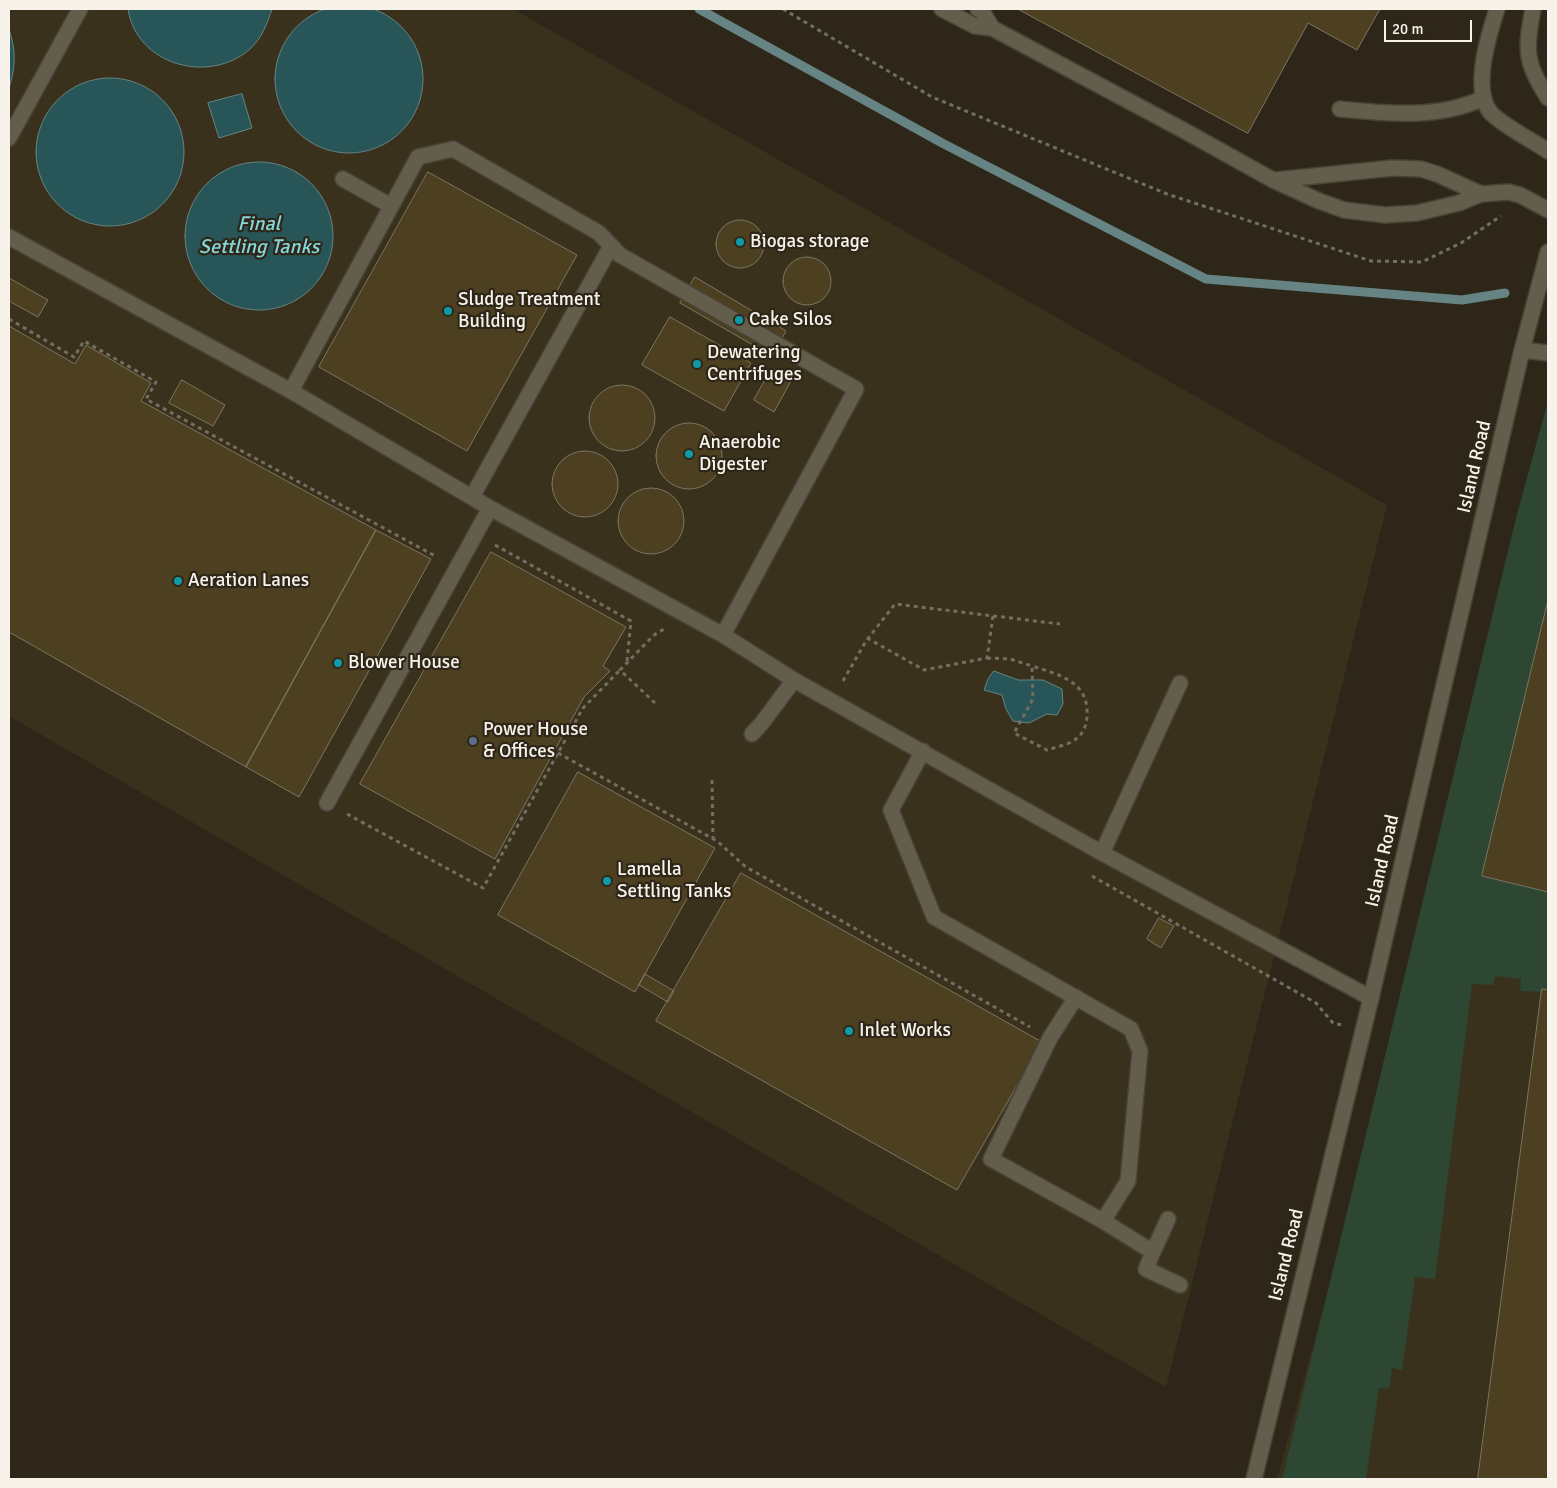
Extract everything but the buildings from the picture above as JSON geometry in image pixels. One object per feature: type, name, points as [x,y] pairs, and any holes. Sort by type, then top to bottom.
[{"type":"street","points":[[9,138],[80,9]]},
{"type":"street","points":[[942,9],[975,26],[992,28],[1273,180],[1344,210],[1376,214],[1417,214],[1459,203],[1481,194],[1508,192],[1520,195],[1548,210]]},
{"type":"street","points":[[978,9],[982,11],[992,28]]},
{"type":"street","points":[[1497,9],[1489,34],[1482,71],[1484,98],[1490,112],[1499,120],[1548,151]]},
{"type":"street","points":[[1533,9],[1528,41],[1529,59],[1536,79],[1548,98]]},
{"type":"street","points":[[1340,109],[1422,114],[1469,104],[1484,98]]},
{"type":"street","points":[[291,390],[418,157],[453,149],[599,233],[620,254],[856,389],[723,635]]},
{"type":"street","points":[[1273,180],[1393,168],[1422,169],[1481,194]]},
{"type":"street","points":[[343,179],[391,206]]},
{"type":"street","points":[[9,238],[291,390],[472,498],[723,635],[794,680],[1102,853],[1371,998]]},
{"type":"street","points":[[472,498],[611,246]]},
{"type":"street","name":"Island Road","points":[[1254,1479],[1371,998],[1522,350],[1548,252]]},
{"type":"street","points":[[1522,350],[1548,353]]},
{"type":"street","points":[[327,803],[490,508]]},
{"type":"street","points":[[752,734],[794,680]]},
{"type":"street","points":[[1102,853],[1180,683]]},
{"type":"street","points":[[923,751],[891,810],[934,918],[1131,1029],[1140,1050],[1128,1181],[1103,1221]]},
{"type":"street","points":[[1076,997],[1050,1038],[991,1159],[1103,1221],[1153,1252]]},
{"type":"street","points":[[1168,1219],[1146,1269],[1180,1286]]},
{"type":"path","points":[[783,9],[932,97],[1166,194],[1371,261],[1422,262],[1461,242],[1501,216],[1510,218]]},
{"type":"path","points":[[9,319],[74,357],[84,341],[156,382],[146,399],[456,567]]},
{"type":"path","points":[[475,533],[631,621],[627,661]]},
{"type":"path","points":[[840,688],[868,638],[895,604],[1060,624]]},
{"type":"path","points":[[327,803],[483,888],[583,708],[654,635],[686,616]]},
{"type":"path","points":[[987,658],[993,616]]},
{"type":"path","points":[[868,638],[924,670],[987,658],[1010,659],[1064,676],[1078,686],[1088,705],[1087,725],[1076,739],[1047,750],[1014,733],[1033,699],[1032,666]]},
{"type":"path","points":[[620,670],[655,703]]},
{"type":"path","points":[[558,753],[714,839],[746,867],[1050,1038]]},
{"type":"path","points":[[712,780],[714,839]]},
{"type":"shaded area","points":[[9,9],[513,9],[1387,505],[1166,1387],[9,716]]},
{"type":"shaded area","points":[[1548,479],[1548,1479],[1277,1479],[1535,523]]},
{"type":"green space","points":[[1548,401],[1548,600],[1482,876],[1548,892],[1548,990],[1542,989],[1542,992],[1520,991],[1521,979],[1495,976],[1493,985],[1472,984],[1435,1279],[1415,1277],[1402,1370],[1392,1368],[1389,1389],[1379,1388],[1366,1479],[1282,1479],[1516,518]]},
{"type":"water","points":[[349,5],[377,11],[401,27],[417,51],[423,79],[417,107],[401,131],[377,147],[349,153],[321,147],[297,131],[281,107],[275,79],[281,51],[297,27],[321,11]]},
{"type":"water","points":[[128,9],[272,9],[261,35],[250,49],[233,60],[215,66],[195,67],[177,64],[159,56],[145,44],[134,28]]},
{"type":"water","points":[[9,29],[14,58],[9,88]]},
{"type":"water","name":"Final Settling Tanks","points":[[110,78],[124,79],[138,84],[151,90],[162,100],[172,111],[178,124],[183,138],[183,166],[178,180],[172,193],[162,204],[151,214],[138,220],[124,225],[110,226],[96,225],[82,220],[69,214],[58,204],[48,193],[42,180],[37,166],[36,152],[37,138],[42,124],[48,111],[58,100],[69,90],[82,84],[96,79]]},
{"type":"water","points":[[242,94],[252,128],[219,138],[208,103]]},
{"type":"water","name":"Final Settling Tanks","points":[[259,162],[273,163],[287,168],[300,174],[311,184],[321,195],[327,208],[332,222],[332,250],[327,264],[321,277],[311,288],[300,298],[287,304],[273,309],[259,310],[245,309],[231,304],[218,298],[207,288],[197,277],[191,264],[186,250],[185,236],[186,222],[191,208],[197,195],[207,184],[218,174],[231,168],[245,163]]},
{"type":"water","points":[[994,671],[1018,680],[1043,680],[1062,689],[1063,704],[1057,715],[1047,714],[1029,723],[1013,721],[1006,709],[1002,695],[984,690],[988,679]]},
{"type":"waterway","points":[[699,9],[944,144],[1206,279],[1462,300],[1505,293]]},
{"type":"place","name":"Biogas storage","points":[[740,242]]},
{"type":"place","name":"Sludge Treatment Building","points":[[448,311]]},
{"type":"place","name":"Cake Silos","points":[[739,320]]},
{"type":"place","name":"Dewatering Centrifuges","points":[[697,364]]},
{"type":"place","name":"Anaerobic Digester","points":[[689,454]]},
{"type":"place","name":"Aeration Lanes","points":[[178,581]]},
{"type":"place","name":"Blower House","points":[[338,663]]},
{"type":"place","name":"Power House & Offices","points":[[473,741]]},
{"type":"place","name":"Lamella Settling Tanks","points":[[607,881]]},
{"type":"place","name":"Inlet Works","points":[[849,1031]]}]
